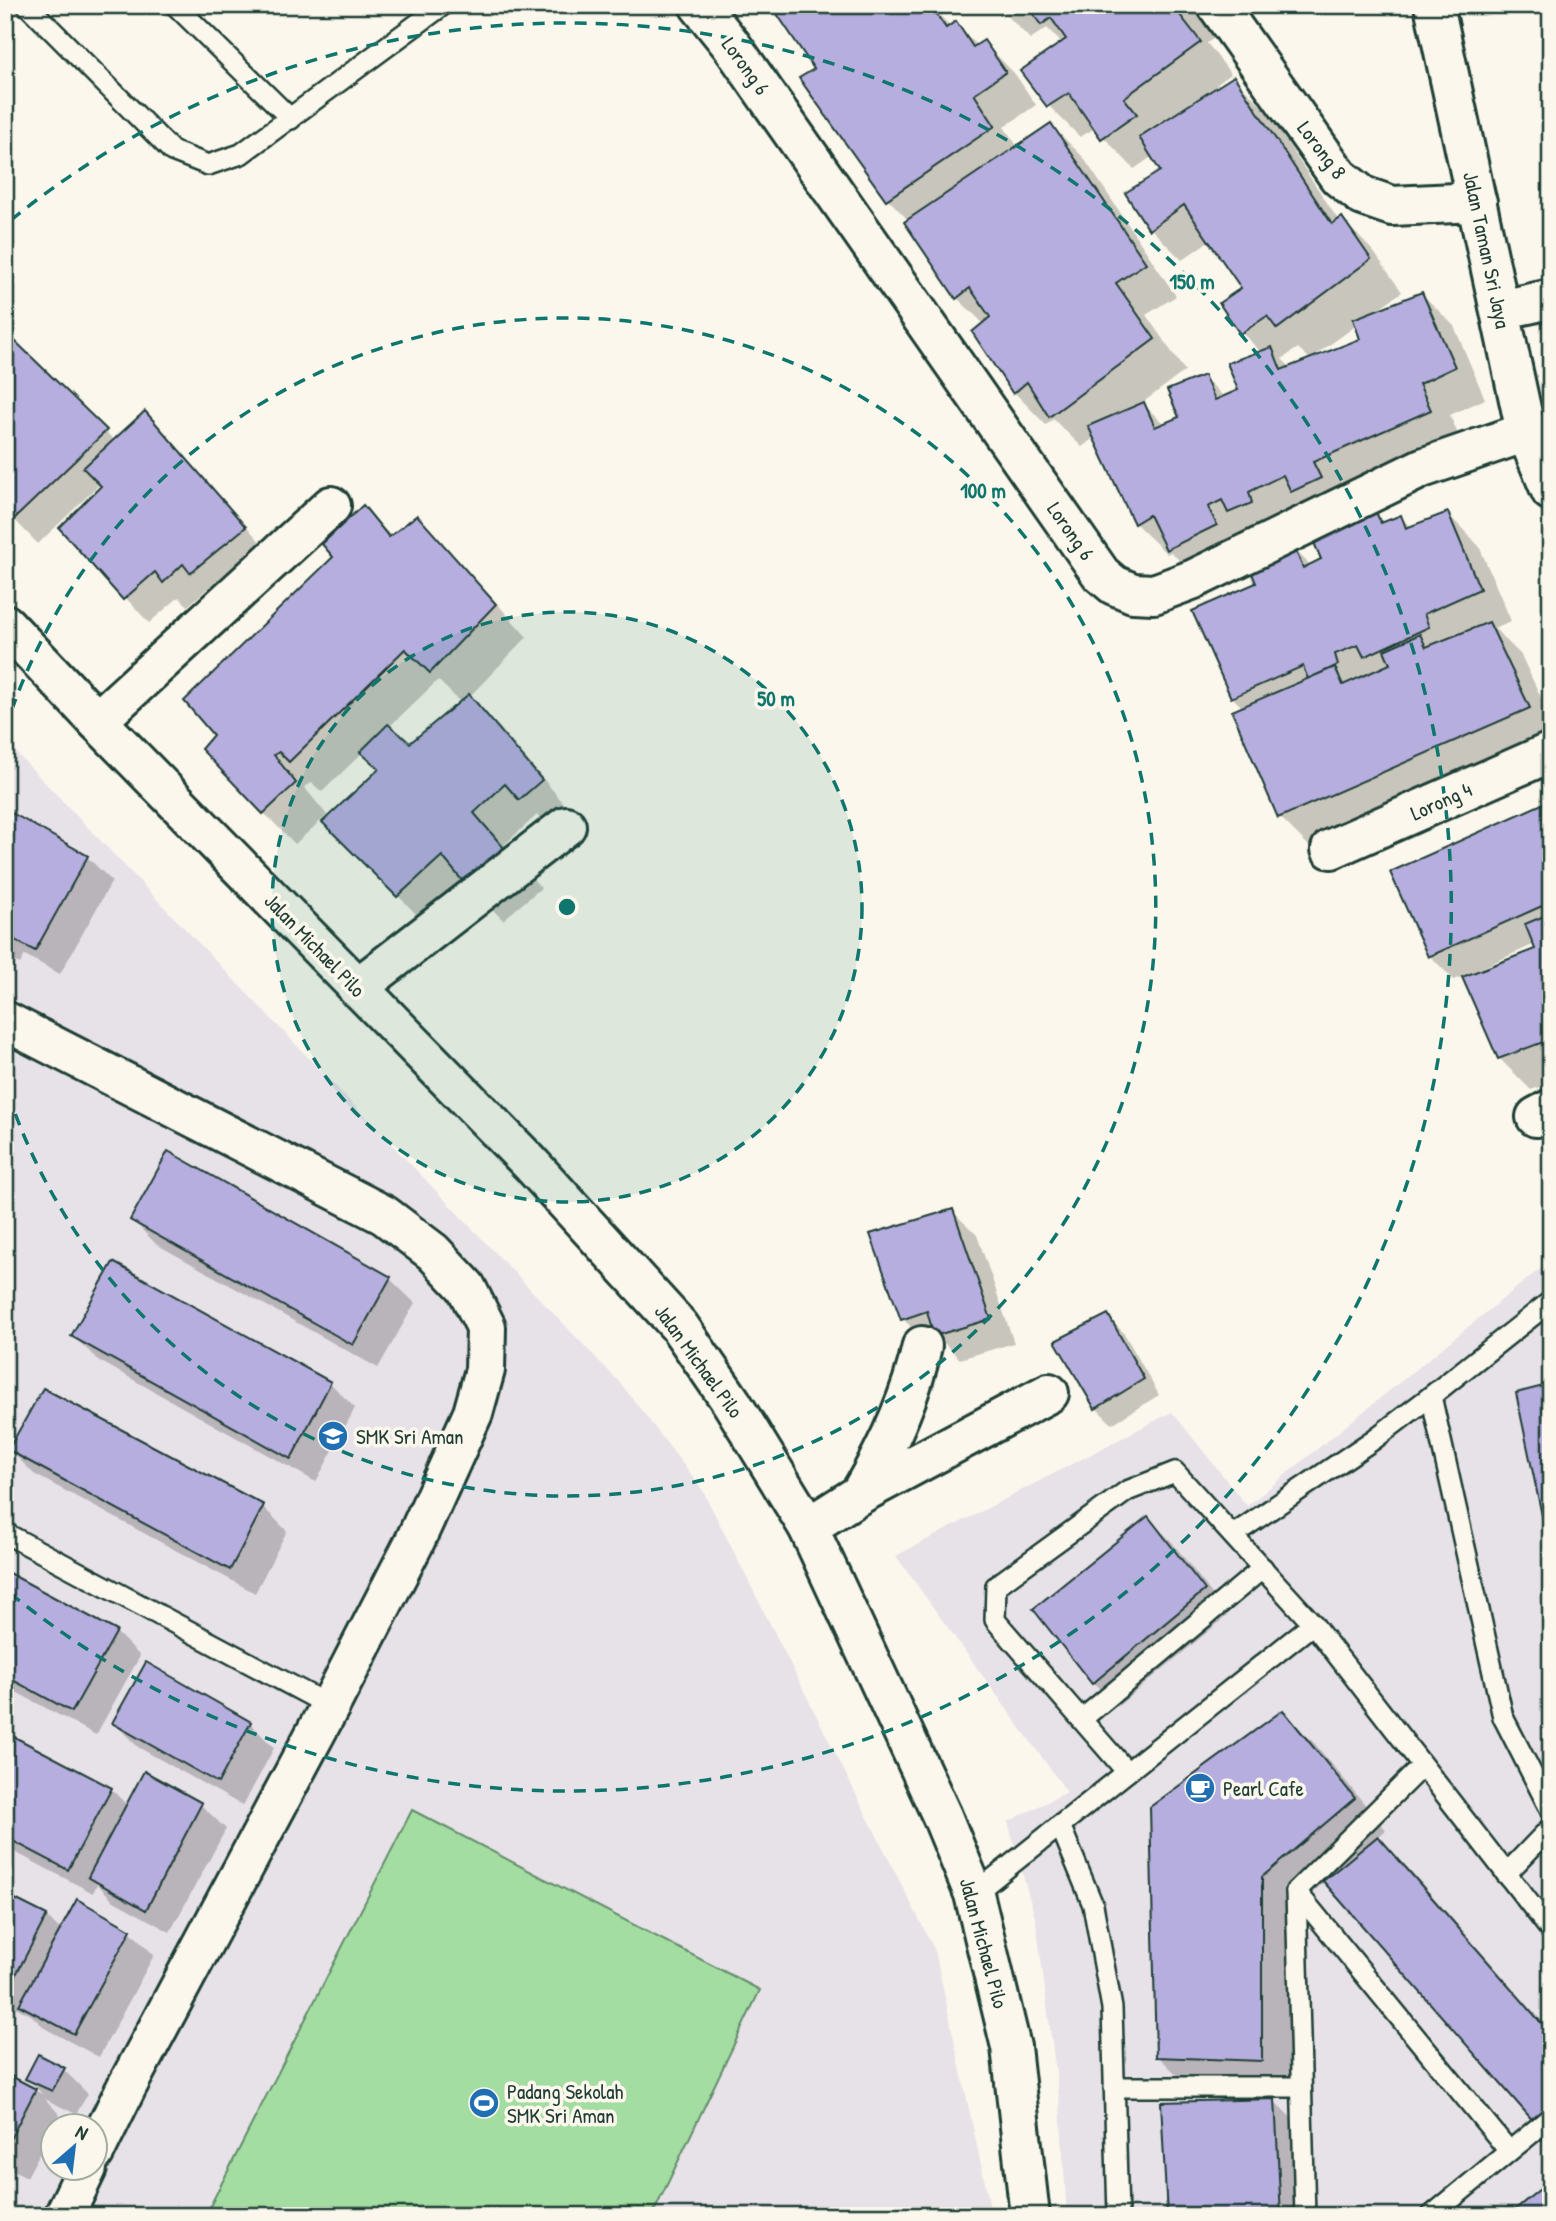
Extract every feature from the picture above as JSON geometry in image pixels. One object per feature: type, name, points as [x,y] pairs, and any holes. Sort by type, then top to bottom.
[{"type":"street","name":"Lorong 6","points":[[699,5],[732,46],[1101,574],[1114,585],[1133,593],[1154,594],[1194,579],[1422,468],[1526,432]]},
{"type":"street","name":"Lorong 8","points":[[1217,5],[1339,177],[1363,196],[1392,206],[1477,202]]},
{"type":"street","name":"Jalan Taman Sri Jaya","points":[[1434,5],[1526,432],[1551,491]]},
{"type":"street","points":[[1500,310],[1551,299]]},
{"type":"street","points":[[97,721],[331,506]]},
{"type":"street","name":"Jalan Michael Pilo","points":[[5,624],[530,1163],[679,1326],[732,1403],[808,1527],[942,1816],[974,1894],[1011,2047],[1030,2216]]},
{"type":"street","name":"Lorong 4","points":[[1331,849],[1551,752]]},
{"type":"street","points":[[358,988],[566,826]]},
{"type":"street","points":[[5,1021],[384,1215],[433,1252],[467,1287],[486,1327],[485,1370],[473,1413],[414,1543],[108,2125]]},
{"type":"street","points":[[860,1494],[880,1460],[901,1413],[916,1377],[922,1346]]},
{"type":"street","points":[[808,1527],[860,1494],[1049,1393]]},
{"type":"street","points":[[64,2216],[80,2182]]},
{"type":"lane","points":[[27,5],[172,151],[208,165],[242,154],[443,5]]},
{"type":"lane","points":[[175,5],[290,119]]},
{"type":"lane","points":[[1233,1535],[1373,1440],[1551,1301]]},
{"type":"lane","points":[[1431,1396],[1503,1717],[1551,1811]]},
{"type":"lane","points":[[1127,1772],[995,1620],[996,1586],[1126,1491],[1175,1472],[1313,1624],[1551,1931]]},
{"type":"lane","points":[[5,1533],[330,1706]]},
{"type":"lane","points":[[1082,1720],[1263,1567]]},
{"type":"lane","points":[[974,1894],[1313,1624]]},
{"type":"lane","points":[[1306,2216],[1296,1891],[1422,1766]]},
{"type":"lane","points":[[1060,1825],[1094,1905],[1112,2008],[1118,2216]]},
{"type":"lane","points":[[1506,1874],[1551,1827]]},
{"type":"lane","points":[[1296,1891],[1509,2151]]},
{"type":"lane","points":[[1114,2087],[1300,2087]]},
{"type":"lane","points":[[1431,2216],[1551,2118]]},
{"type":"shaded area","name":"SMK Sri Aman","points":[[5,741],[621,1384],[702,1489],[935,1951],[989,2202],[989,2216],[5,2216]]},
{"type":"shaded area","points":[[1551,1260],[1551,2216],[1067,2216],[1060,2104],[1036,1921],[1008,1822],[1067,1792],[896,1556],[1172,1412],[1247,1506]]},
{"type":"green space","name":"Padang Sekolah SMK Sri Aman","points":[[412,1810],[760,1990],[652,2216],[205,2216]]},
{"type":"building","points":[[771,5],[908,5],[911,9],[916,5],[930,5],[946,28],[956,21],[973,47],[984,40],[1006,72],[974,94],[995,126],[886,200],[799,78],[814,69]]},
{"type":"building","points":[[1027,5],[1185,5],[1177,11],[1201,42],[1124,98],[1137,114],[1101,139],[1069,93],[1047,107],[1020,71],[1066,39],[1051,18],[1041,25]]},
{"type":"building","points":[[1234,76],[1332,224],[1342,217],[1371,259],[1277,329],[1267,316],[1240,334],[1219,303],[1241,288],[1184,205],[1149,230],[1125,193],[1160,171],[1139,137]]},
{"type":"building","points":[[1051,123],[1146,263],[1116,283],[1155,339],[1049,417],[1027,382],[1013,394],[972,332],[990,317],[970,288],[956,299],[904,222]]},
{"type":"building","points":[[1422,292],[1455,367],[1419,384],[1431,410],[1313,462],[1321,478],[1291,492],[1283,475],[1249,492],[1252,503],[1228,513],[1222,500],[1208,507],[1217,525],[1166,550],[1149,515],[1134,524],[1088,426],[1144,402],[1155,427],[1179,417],[1167,390],[1204,375],[1215,400],[1238,390],[1227,363],[1272,347],[1281,370],[1360,339],[1353,319]]},
{"type":"building","points":[[15,341],[107,430],[12,521],[5,513],[5,350]]},
{"type":"building","points":[[145,411],[246,527],[190,573],[183,564],[163,583],[155,572],[123,600],[59,528],[101,486],[83,468]]},
{"type":"building","points":[[363,505],[389,537],[417,515],[496,604],[430,673],[405,649],[289,762],[279,752],[274,755],[296,783],[263,814],[201,749],[213,735],[184,701],[333,557],[322,544]]},
{"type":"building","points":[[1376,512],[1381,523],[1401,515],[1406,528],[1448,512],[1480,589],[1424,614],[1429,627],[1364,657],[1358,645],[1335,654],[1338,665],[1308,679],[1303,666],[1231,698],[1192,611],[1256,583],[1249,566],[1294,547],[1303,568],[1321,559],[1312,538]]},
{"type":"building","points":[[1489,622],[1530,708],[1278,818],[1232,711],[1335,667],[1343,685],[1390,664],[1384,650],[1420,634],[1426,647]]},
{"type":"building","points":[[469,694],[542,780],[519,800],[505,784],[474,813],[510,855],[470,890],[442,856],[397,897],[322,822],[379,769],[360,752],[388,724],[410,743]]},
{"type":"building","points":[[1551,800],[1551,902],[1428,957],[1390,872]]},
{"type":"building","points":[[5,809],[88,856],[35,951],[5,935]]},
{"type":"building","points":[[1551,913],[1551,1060],[1543,1042],[1498,1059],[1462,977],[1535,949],[1525,924]]},
{"type":"building","points":[[168,1151],[391,1277],[353,1345],[130,1220]]},
{"type":"building","points":[[953,1209],[991,1319],[934,1336],[927,1311],[901,1320],[870,1234]]},
{"type":"building","points":[[113,1262],[331,1382],[291,1459],[71,1336]]},
{"type":"building","points":[[1108,1314],[1144,1379],[1095,1409],[1055,1341]]},
{"type":"building","points":[[1551,1384],[1551,1558],[1516,1393]]},
{"type":"building","points":[[43,1388],[264,1505],[230,1570],[8,1450]]},
{"type":"building","points":[[1148,1516],[1205,1590],[1092,1684],[1033,1609]]},
{"type":"building","points":[[5,1571],[117,1631],[72,1712],[5,1676]]},
{"type":"building","points":[[146,1662],[251,1722],[218,1783],[112,1723]]},
{"type":"building","points":[[1283,1710],[1355,1798],[1262,1877],[1262,2061],[1156,2057],[1150,1807]]},
{"type":"building","points":[[5,1732],[112,1788],[68,1870],[5,1837]]},
{"type":"building","points":[[144,1771],[202,1803],[146,1910],[88,1877]]},
{"type":"building","points":[[1378,1836],[1551,2034],[1551,2110],[1535,2123],[1323,1881]]},
{"type":"building","points":[[5,1894],[47,1915],[7,1992],[5,1991]]},
{"type":"building","points":[[77,1899],[131,1930],[74,2034],[19,2005]]},
{"type":"building","points":[[38,2054],[65,2068],[52,2091],[25,2079]]},
{"type":"building","points":[[5,2073],[36,2089],[5,2149]]},
{"type":"building","points":[[1275,2099],[1281,2216],[1167,2216],[1161,2102]]},
{"type":"building","points":[[1551,2180],[1551,2216],[1507,2216]]},
{"type":"place","name":"SMK Sri Aman","points":[[333,1436]]},
{"type":"place","name":"Pearl Cafe","points":[[1200,1788]]},
{"type":"place","name":"Padang Sekolah SMK Sri Aman","points":[[484,2103]]}]
